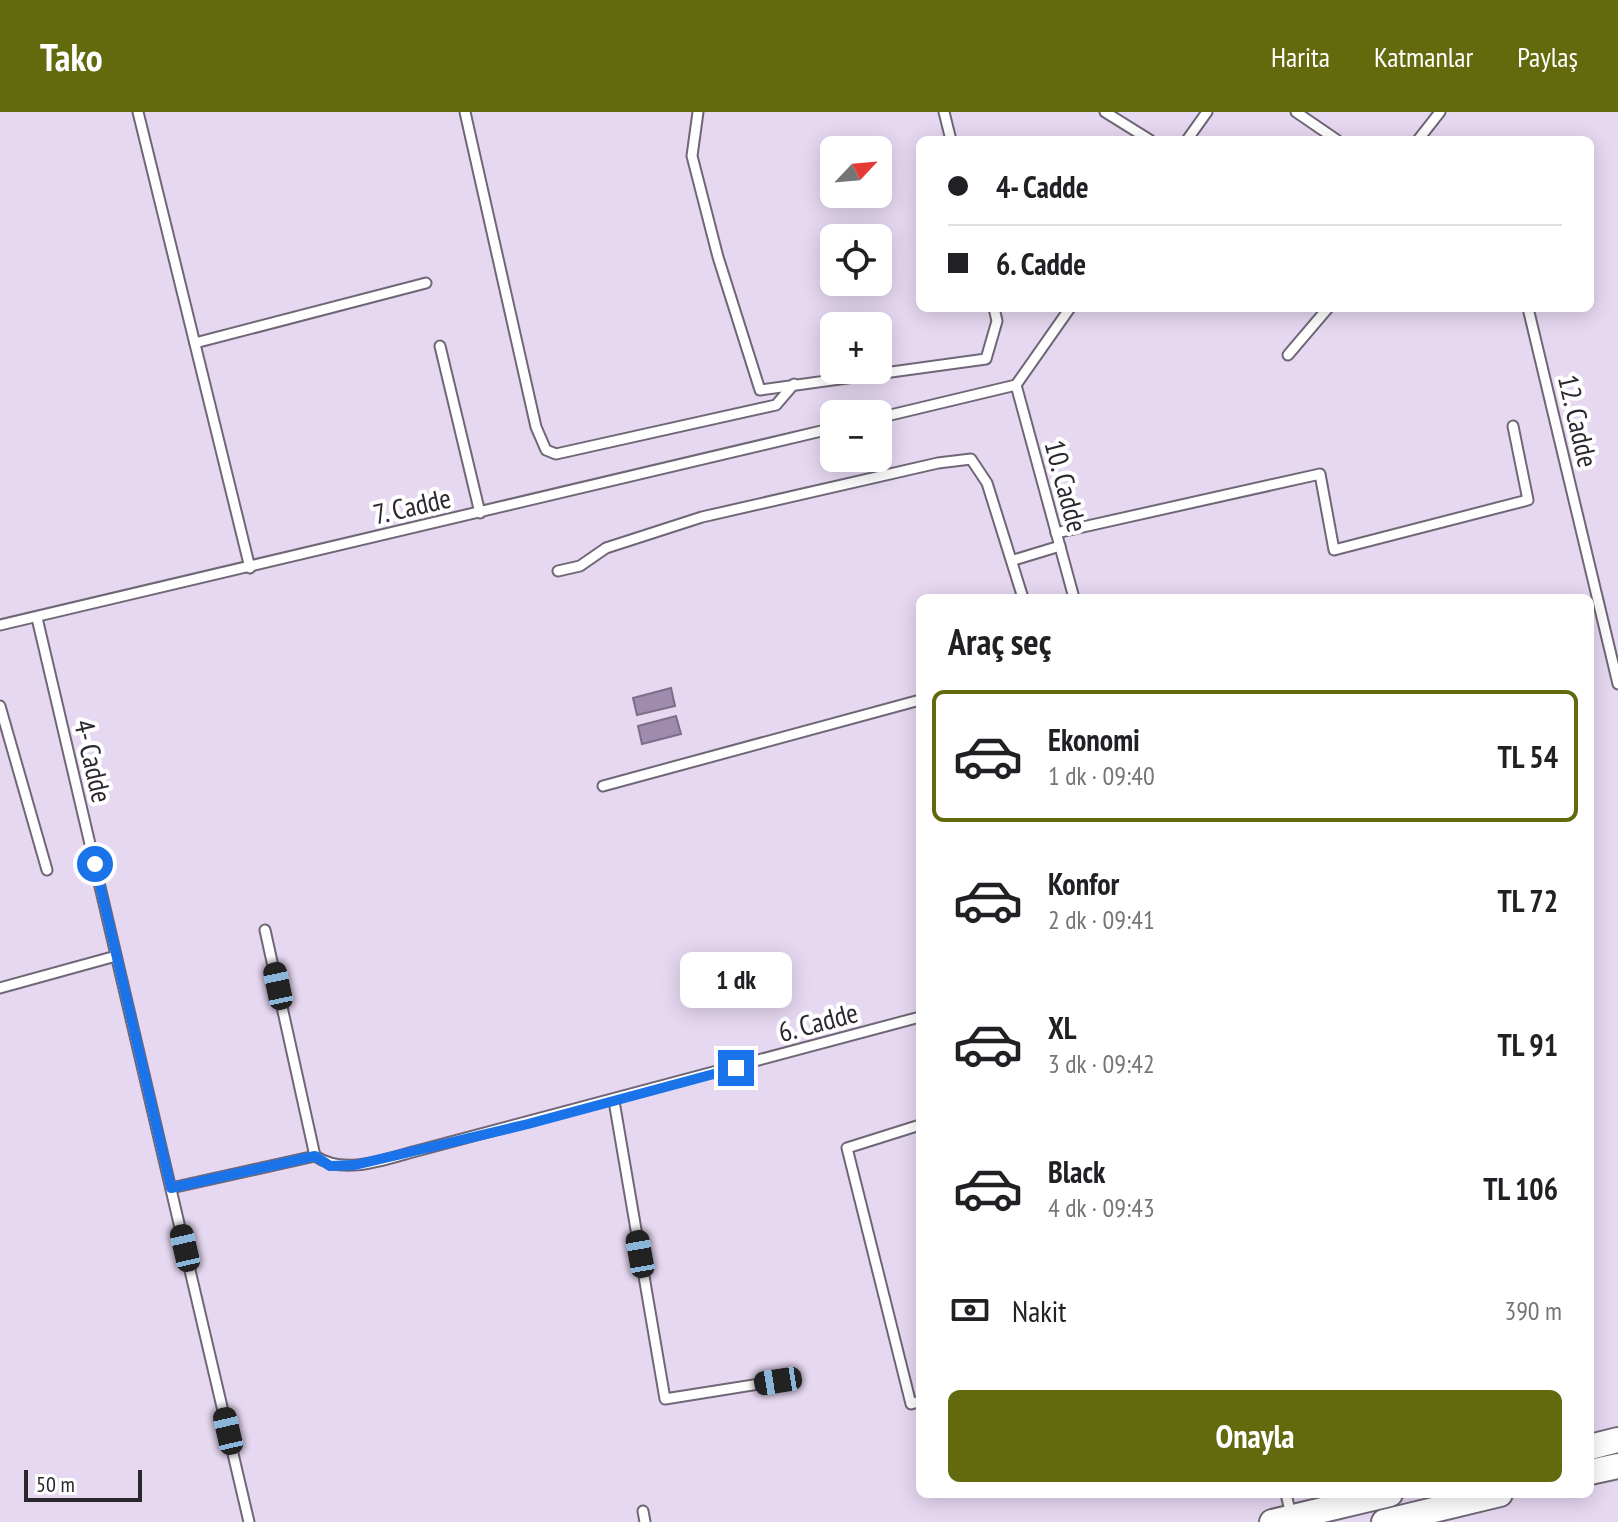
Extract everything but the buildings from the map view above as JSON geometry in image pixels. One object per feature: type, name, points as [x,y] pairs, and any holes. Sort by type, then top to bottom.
[{"type":"street","points":[[1594,1446],[1618,1440]]},
{"type":"street","points":[[1594,1471],[1618,1466]]},
{"type":"street","points":[[1286,1514],[1372,1498]]},
{"type":"street","points":[[1396,1521],[1485,1498]]},
{"type":"lane","points":[[138,112],[250,568]]},
{"type":"lane","points":[[465,112],[536,427],[546,450],[556,454],[776,405],[794,384]]},
{"type":"lane","points":[[698,112],[692,156],[718,257],[760,390],[986,359],[997,321],[995,312]]},
{"type":"lane","points":[[944,112],[950,136]]},
{"type":"lane","points":[[1190,136],[1207,112]]},
{"type":"lane","points":[[1296,112],[1331,136]]},
{"type":"lane","points":[[1421,136],[1440,112]]},
{"type":"lane","points":[[1110,113],[1144,136]]},
{"type":"lane","points":[[195,343],[426,283]]},
{"type":"lane","points":[[892,415],[1016,385],[1067,312]]},
{"type":"lane","points":[[1288,355],[1325,312]]},
{"type":"lane","name":"12. Cadde","points":[[1529,312],[1618,684]]},
{"type":"lane","points":[[440,346],[480,513]]},
{"type":"lane","name":"10. Cadde","points":[[1016,385],[1073,594]]},
{"type":"lane","points":[[1056,533],[1320,474],[1334,550],[1528,500],[1513,426]]},
{"type":"lane","name":"7. Cadde","points":[[0,625],[820,431]]},
{"type":"lane","points":[[558,571],[580,566],[606,548],[702,517],[938,463],[971,459],[987,483],[1014,560],[1022,594]]},
{"type":"lane","points":[[1014,560],[1060,546]]},
{"type":"lane","name":"4- Cadde","points":[[37,618],[249,1522]]},
{"type":"lane","points":[[603,786],[916,701]]},
{"type":"lane","points":[[0,706],[47,870]]},
{"type":"lane","points":[[265,930],[315,1156]]},
{"type":"lane","points":[[0,988],[116,956]]},
{"type":"lane","name":"6. Cadde","points":[[171,1188],[315,1156],[330,1166],[355,1165],[614,1101],[916,1018]]},
{"type":"lane","points":[[614,1101],[665,1399],[778,1381]]},
{"type":"lane","points":[[916,1126],[847,1148],[911,1404],[916,1402]]},
{"type":"lane","points":[[1393,1498],[1396,1521]]},
{"type":"shaded area","points":[[0,112],[1618,112],[1618,1522],[0,1522]]},
{"type":"shaded area","points":[[671,688],[675,706],[637,715],[633,698]]},
{"type":"shaded area","points":[[676,716],[681,734],[642,744],[638,726]]},
{"type":"route","points":[[95,864],[171,1188],[315,1156],[330,1166],[355,1165],[528,1124],[736,1068]]}]
